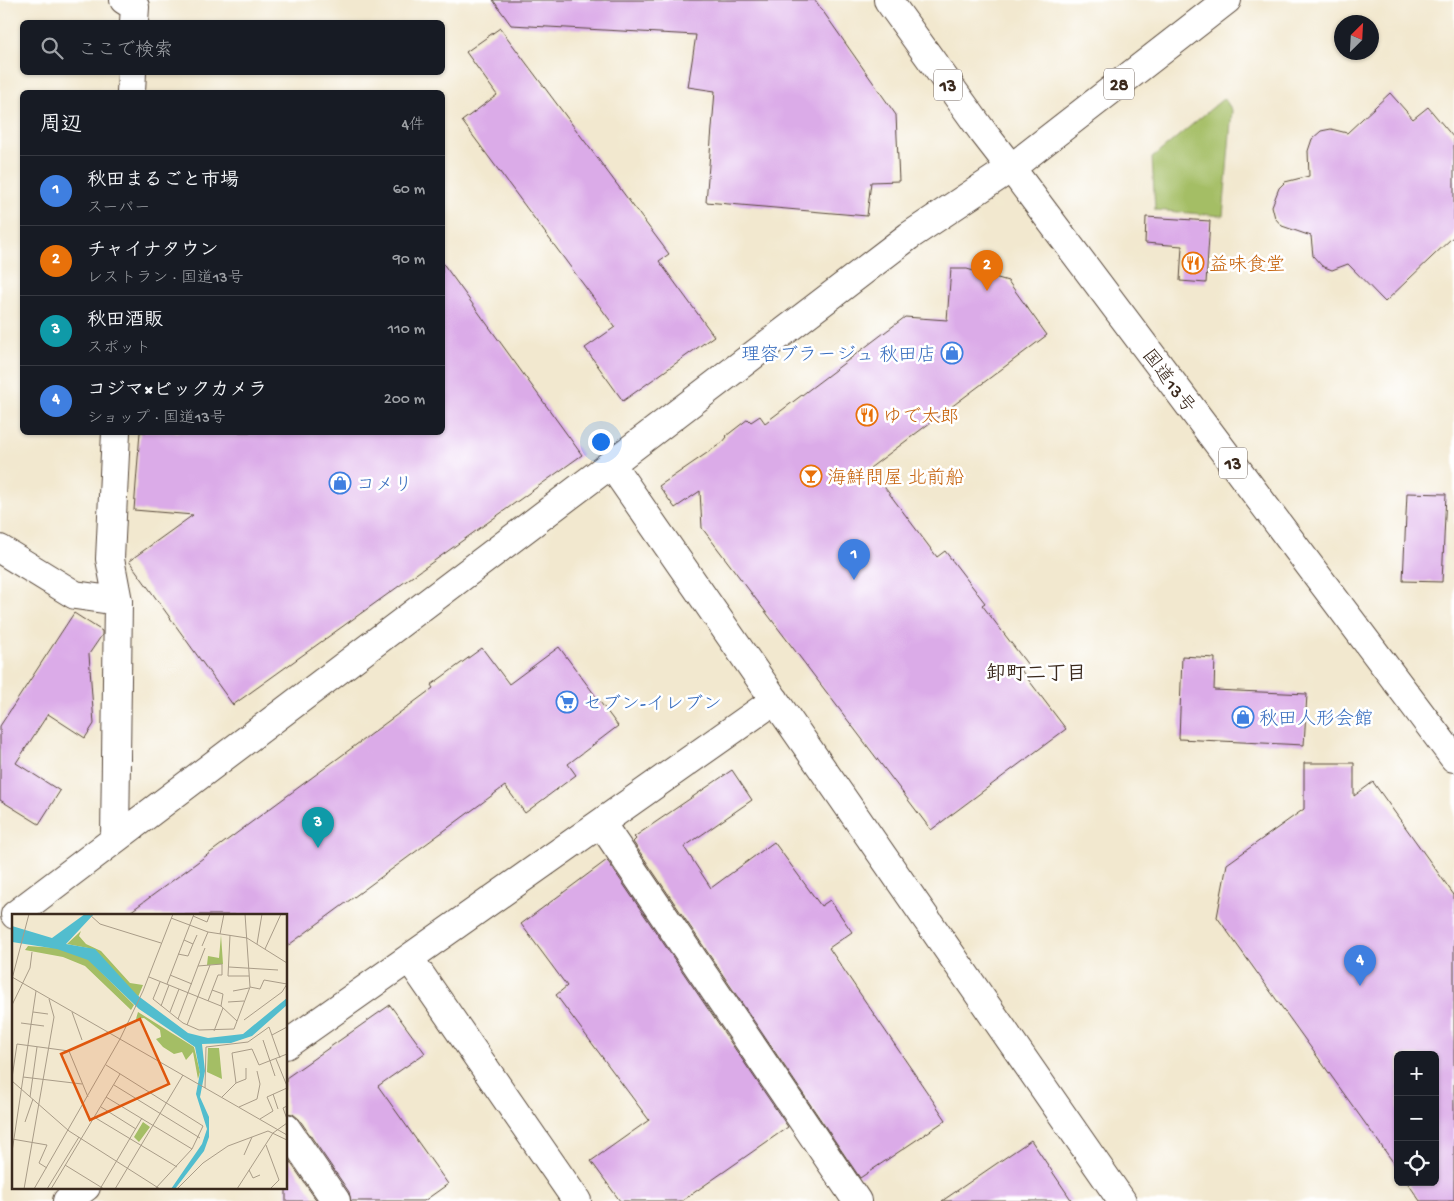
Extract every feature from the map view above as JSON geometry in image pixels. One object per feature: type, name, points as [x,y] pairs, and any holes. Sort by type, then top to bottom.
[{"type":"main road","points":[[124,0],[135,7],[134,20]]},
{"type":"main road","name":"国道13号","points":[[888,0],[982,132],[1454,758]]},
{"type":"main road","name":"28","points":[[1011,168],[1227,0]]},
{"type":"main road","points":[[131,90],[132,75]]},
{"type":"main road","points":[[15,914],[611,464],[909,236],[1011,168]]},
{"type":"main road","points":[[114,839],[118,600],[110,559],[116,435]]},
{"type":"main road","points":[[611,464],[1122,1201]]},
{"type":"main road","points":[[0,549],[75,595],[118,600]]},
{"type":"main road","points":[[288,1044],[775,700]]},
{"type":"main road","points":[[601,823],[857,1201]]},
{"type":"main road","points":[[0,926],[12,917]]},
{"type":"main road","points":[[409,958],[577,1201]]},
{"type":"main road","points":[[288,1131],[336,1201]]},
{"type":"main road","points":[[66,1201],[85,1188]]},
{"type":"main road","points":[[87,1188],[95,1201]]},
{"type":"green space","points":[[1224,98],[1232,110],[1223,216],[1155,210],[1152,158]]},
{"type":"building","points":[[493,0],[815,0],[896,115],[899,181],[871,182],[867,216],[706,202],[715,91],[688,87],[696,35],[511,25]]},
{"type":"building","points":[[500,28],[669,254],[659,261],[714,336],[623,401],[585,348],[615,327],[462,121],[497,95],[466,52]]},
{"type":"building","points":[[1390,93],[1413,119],[1428,107],[1454,138],[1454,236],[1385,302],[1348,264],[1332,270],[1322,266],[1313,256],[1311,236],[1282,226],[1275,218],[1272,206],[1279,188],[1285,182],[1309,176],[1308,151],[1312,139],[1321,131],[1331,129],[1347,133]]},
{"type":"building","points":[[1146,217],[1210,221],[1206,283],[1180,281],[1182,246],[1145,243]]},
{"type":"building","name":"コメリ","points":[[445,266],[582,455],[233,705],[129,561],[193,515],[134,510],[140,435],[445,435]]},
{"type":"building","points":[[951,269],[967,269],[1008,281],[1047,335],[870,468],[937,557],[945,551],[985,603],[982,605],[1028,665],[1021,670],[1066,729],[931,830],[702,528],[700,491],[675,508],[659,486],[723,442],[726,436],[748,419],[751,422],[760,416],[765,423],[905,317],[947,320]]},
{"type":"building","points":[[1407,493],[1446,494],[1442,582],[1403,581]]},
{"type":"building","points":[[74,613],[102,631],[102,635],[89,654],[94,724],[85,738],[48,714],[16,763],[60,791],[39,824],[0,800],[0,726]]},
{"type":"building","points":[[559,647],[618,726],[568,764],[576,775],[525,813],[505,786],[288,946],[288,914],[127,914],[433,688],[431,685],[482,648],[509,684]]},
{"type":"building","name":"秋田人形会館","points":[[1182,656],[1215,658],[1214,690],[1307,694],[1304,745],[1179,739]]},
{"type":"building","points":[[1304,763],[1354,763],[1354,796],[1373,782],[1454,895],[1454,1201],[1420,1201],[1410,1186],[1439,1186],[1439,1051],[1394,1051],[1394,1163],[1217,917],[1227,864],[1304,809]]},
{"type":"building","points":[[732,770],[752,800],[684,847],[711,888],[774,842],[821,906],[830,900],[852,932],[829,948],[946,1120],[860,1178],[633,842],[636,839],[634,837]]},
{"type":"building","points":[[607,860],[788,1127],[682,1201],[620,1201],[591,1161],[649,1120],[556,995],[567,986],[521,924]]},
{"type":"building","points":[[390,1005],[425,1053],[378,1086],[448,1184],[424,1201],[351,1201],[349,1192],[299,1119],[293,1114],[288,1113],[288,1077]]},
{"type":"building","points":[[1031,1140],[1072,1201],[942,1201]]},
{"type":"building","points":[[288,1159],[317,1201],[286,1201],[286,1188],[288,1188]]},
{"type":"place","name":"益味食堂","points":[[1193,263]]},
{"type":"place","name":"チャイナタウン","points":[[987,291]]},
{"type":"place","name":"理容ブラージュ 秋田店","points":[[952,353]]},
{"type":"place","name":"ゆで太郎","points":[[867,415]]},
{"type":"place","name":"海鮮問屋 北前船","points":[[811,476]]},
{"type":"place","name":"コメリ","points":[[340,483]]},
{"type":"place","name":"秋田まるごと市場","points":[[854,580]]},
{"type":"place","name":"セブン-イレブン","points":[[567,702]]},
{"type":"place","name":"秋田人形会館","points":[[1243,717]]},
{"type":"place","name":"秋田酒販","points":[[318,848]]},
{"type":"place","name":"コジマ×ビックカメラ","points":[[1360,986]]},
{"type":"district","name":"卸町二丁目","points":[[1036,672]]}]
